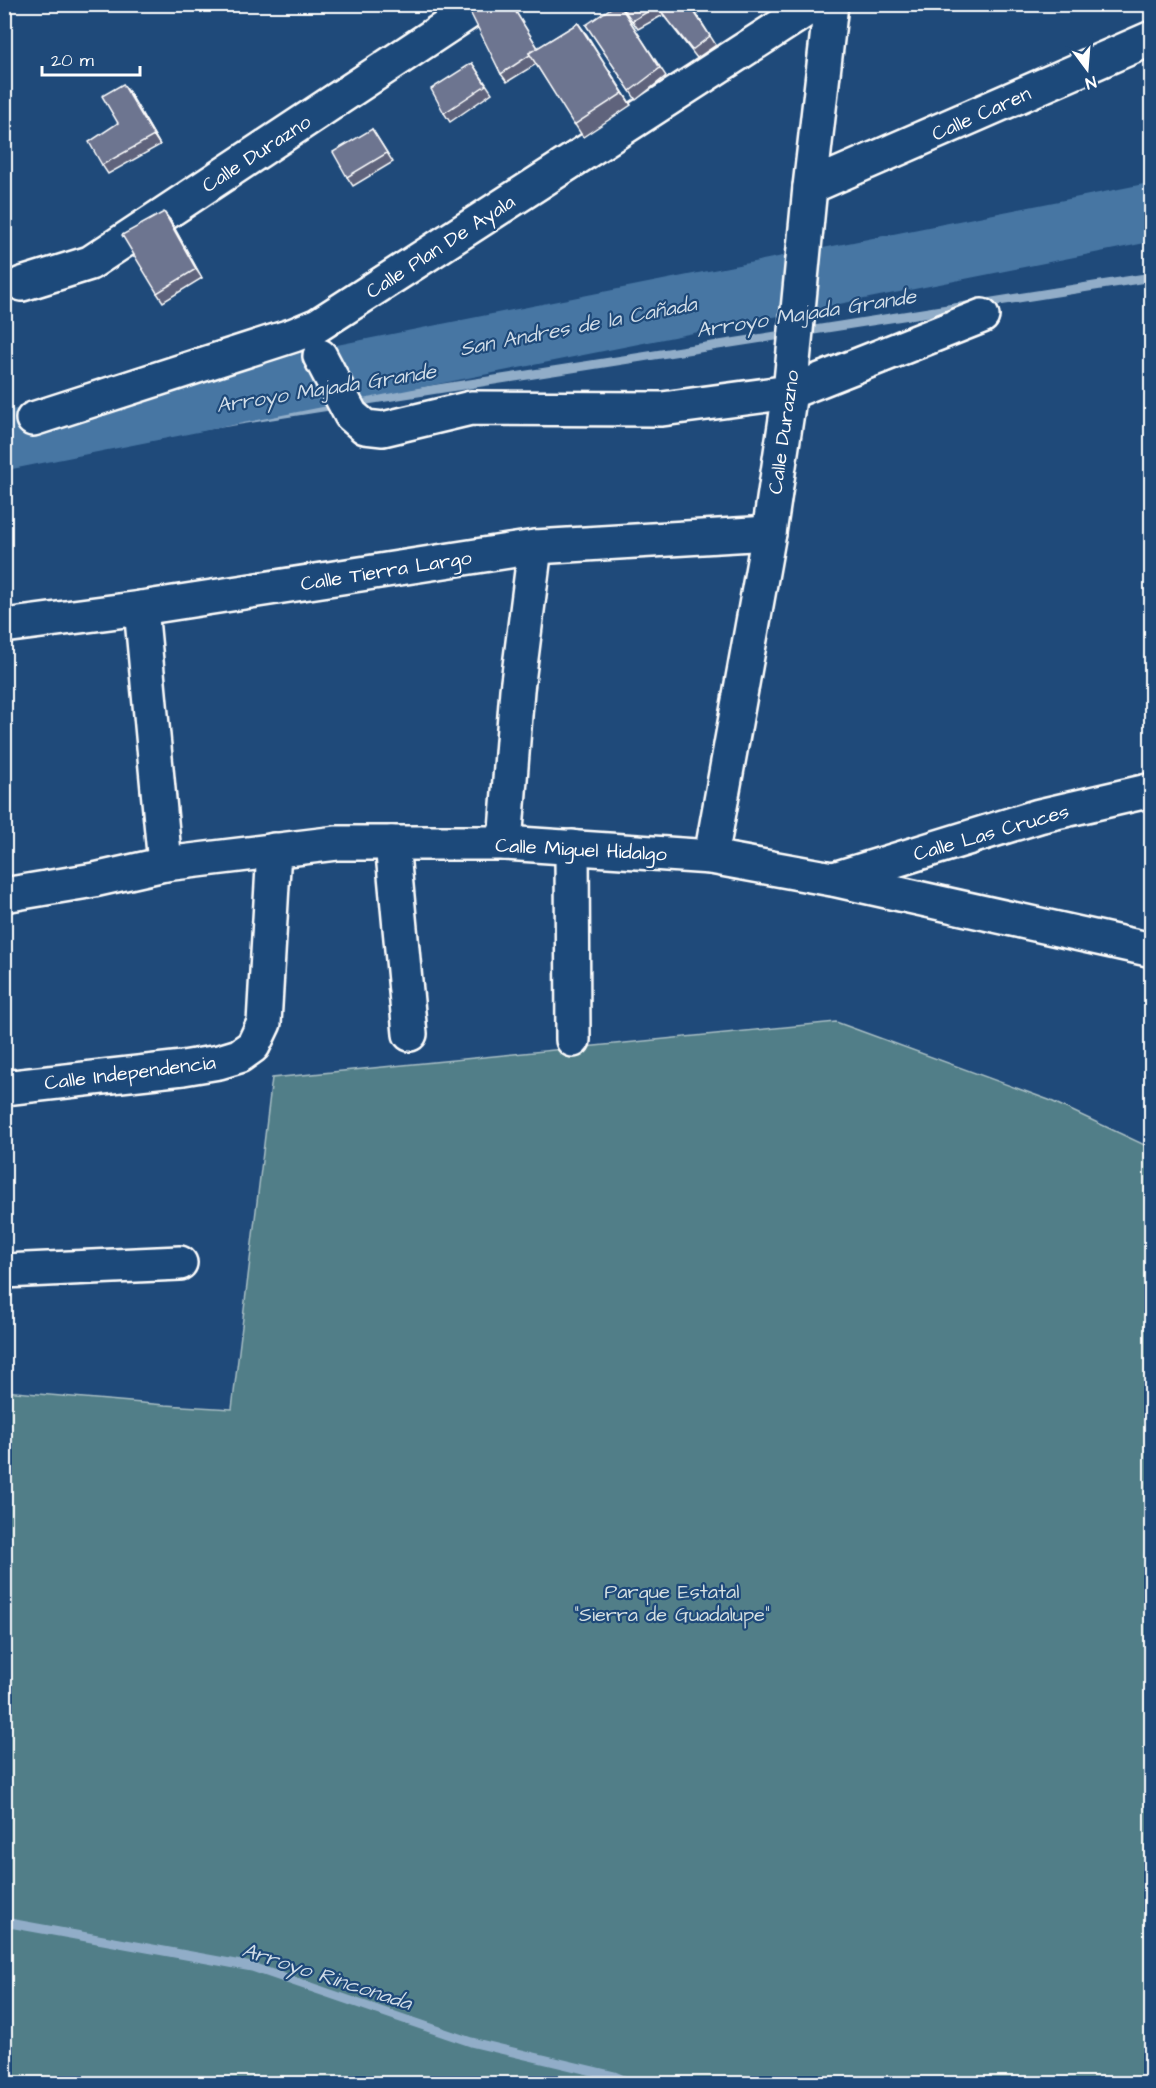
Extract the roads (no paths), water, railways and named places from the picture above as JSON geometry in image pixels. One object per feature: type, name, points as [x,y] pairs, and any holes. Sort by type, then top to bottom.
[{"type":"street","name":"Calle Durazno","points":[[22,284],[90,262],[481,4]]},
{"type":"street","name":"Calle Plan De Ayala","points":[[33,419],[294,335],[318,325],[815,4]]},
{"type":"street","name":"Calle Durazno","points":[[711,857],[769,533],[789,392],[831,4]]},
{"type":"street","name":"Calle Caren","points":[[810,187],[1152,38]]},
{"type":"street","points":[[320,356],[351,415],[365,427],[383,429],[471,408],[662,409],[789,392],[982,316]]},
{"type":"street","name":"Calle Tierra Largo","points":[[4,626],[141,608],[535,547],[769,533]]},
{"type":"street","points":[[505,843],[517,690],[535,547]]},
{"type":"street","points":[[141,608],[165,864]]},
{"type":"street","name":"Calle Las Cruces","points":[[832,879],[1039,816],[1152,790]]},
{"type":"street","name":"Calle Miguel Hidalgo","points":[[4,895],[94,880],[165,864],[337,843],[505,843],[711,857],[832,879],[1152,950]]},
{"type":"street","points":[[392,843],[410,1034]]},
{"type":"street","points":[[572,847],[573,1040]]},
{"type":"street","name":"Calle Independencia","points":[[4,1088],[219,1062],[239,1056],[253,1046],[260,1036],[264,1023],[274,850]]},
{"type":"street","points":[[4,1271],[180,1263]]},
{"type":"waterway","name":"San Andres de la Cañada","points":[[4,441],[1152,212]]},
{"type":"waterway","name":"Arroyo Majada Grande","points":[[4,457],[1152,277]]},
{"type":"waterway","name":"Arroyo Rinconada","points":[[4,1922],[252,1967],[471,2042],[614,2076],[633,2084]]},
{"type":"park label","name":"Parque Estatal \"Sierra de Guadalupe\"","points":[[672,1602]]}]
